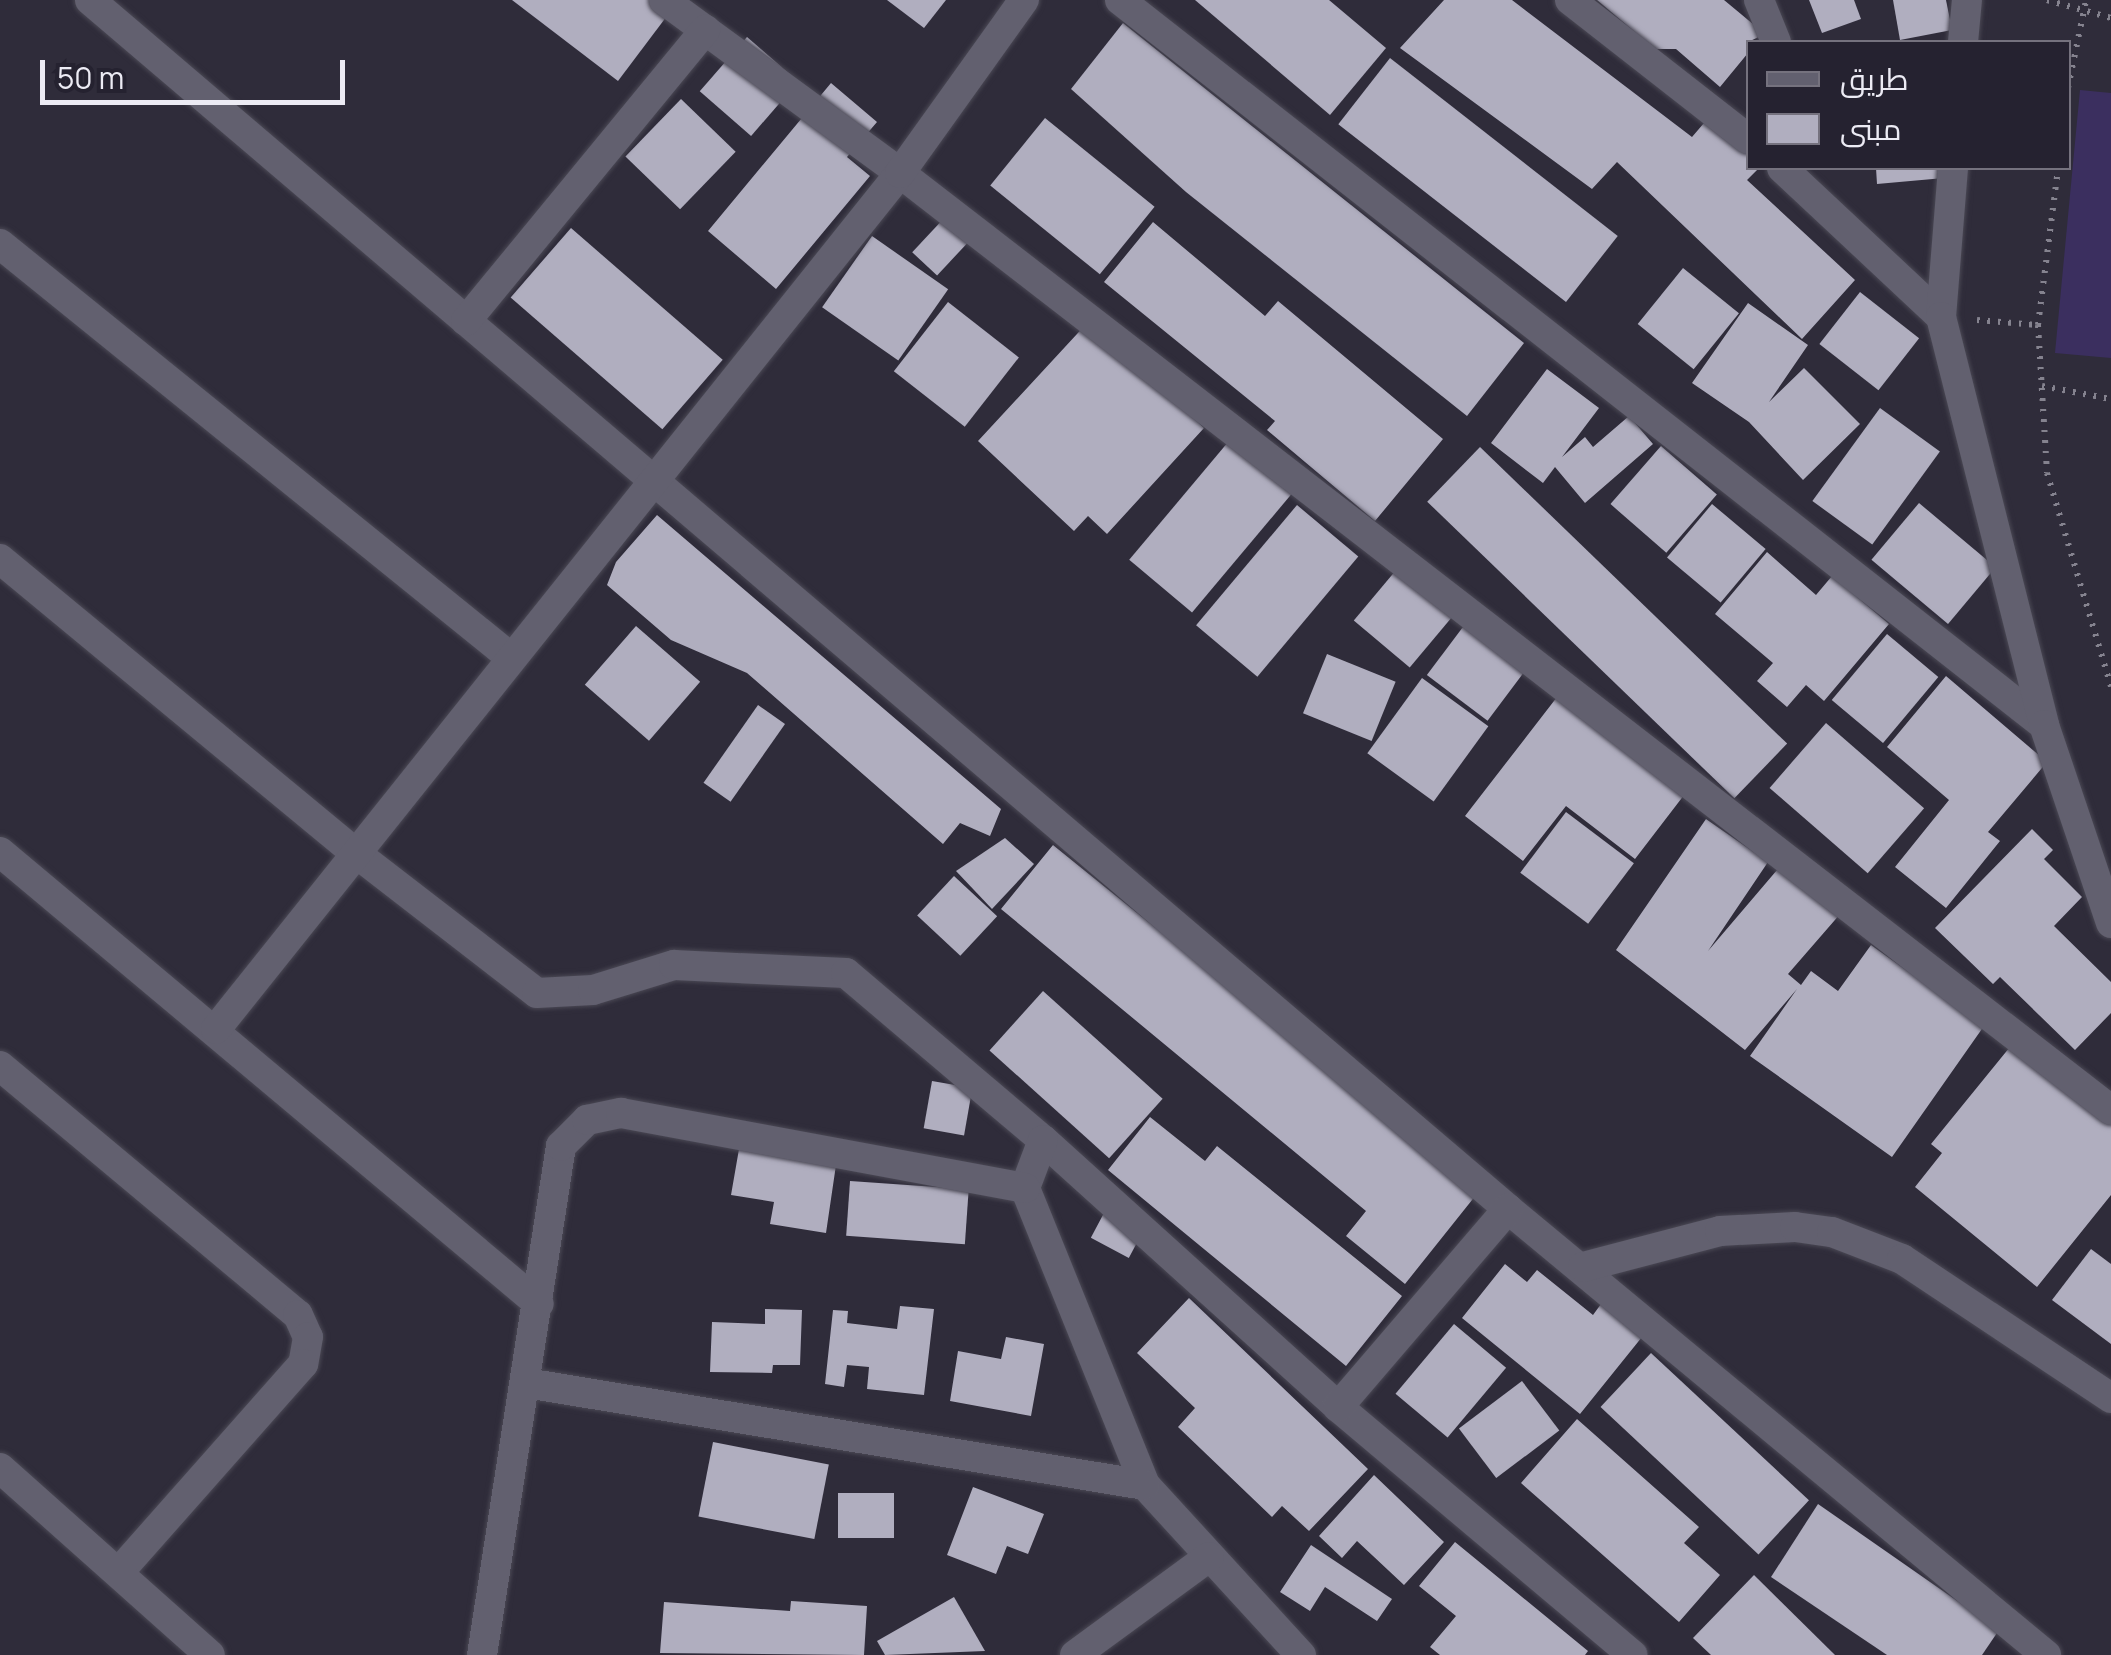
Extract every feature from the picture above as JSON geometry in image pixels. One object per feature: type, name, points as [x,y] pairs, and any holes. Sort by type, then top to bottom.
[{"type":"street","points":[[90,0],[1508,1209],[1582,1266],[2046,1655]]},
{"type":"street","points":[[664,0],[900,173],[2111,1110]]},
{"type":"street","points":[[216,1029],[510,656],[655,482],[900,173],[1024,0]]},
{"type":"street","points":[[1120,0],[2044,725]]},
{"type":"street","points":[[1570,0],[1746,137]]},
{"type":"street","points":[[1759,0],[1775,40]]},
{"type":"street","points":[[1963,40],[1966,0]]},
{"type":"street","points":[[466,321],[705,30]]},
{"type":"street","points":[[1784,170],[1941,317]]},
{"type":"street","points":[[1953,170],[1941,317],[2044,725],[2111,923]]},
{"type":"street","points":[[0,244],[510,656]]},
{"type":"street","points":[[0,560],[357,854],[537,993],[593,990],[674,965],[846,973],[1043,1140],[1338,1408],[1632,1655]]},
{"type":"street","points":[[0,852],[540,1304]]},
{"type":"street","points":[[0,1066],[298,1315],[308,1338],[303,1364],[120,1571]]},
{"type":"street","points":[[482,1655],[562,1146],[587,1120],[621,1113],[1024,1188]]},
{"type":"street","points":[[1043,1140],[1024,1188],[1145,1485],[1301,1655]]},
{"type":"street","points":[[1338,1408],[1508,1209]]},
{"type":"street","points":[[1582,1266],[1720,1231],[1776,1226],[1832,1232],[1902,1259],[2111,1398]]},
{"type":"street","points":[[526,1383],[1145,1485]]},
{"type":"street","points":[[0,1468],[210,1655]]},
{"type":"street","points":[[1075,1655],[1209,1557]]},
{"type":"path","points":[[2048,0],[2078,13],[2111,18]]},
{"type":"path","points":[[2071,66],[2078,13],[2086,0]]},
{"type":"path","points":[[2058,170],[2038,325],[2047,474],[2111,687]]},
{"type":"path","points":[[1941,317],[2038,325]]},
{"type":"path","points":[[2042,386],[2111,399]]},
{"type":"shaded area","points":[[2080,90],[2111,93],[2111,358],[2055,353]]},
{"type":"building","points":[[512,0],[679,0],[618,81]]},
{"type":"building","points":[[887,0],[946,0],[924,28]]},
{"type":"building","points":[[1195,0],[1329,0],[1386,48],[1330,115]]},
{"type":"building","points":[[1444,0],[1512,0],[1692,137],[1710,116],[1746,149],[1746,170],[1757,170],[1747,180],[1855,280],[1802,339],[1617,162],[1592,189],[1400,48]]},
{"type":"building","points":[[1597,0],[1724,0],[1765,34],[1746,40],[1746,55],[1720,87],[1676,49],[1655,49]]},
{"type":"building","points":[[1809,0],[1854,0],[1861,19],[1822,33]]},
{"type":"building","points":[[1893,0],[1946,0],[1952,30],[1900,40]]},
{"type":"building","points":[[1123,23],[1524,343],[1467,416],[1186,192],[1071,89]]},
{"type":"building","points":[[747,37],[798,82],[751,136],[700,91]]},
{"type":"building","points":[[1390,58],[1618,236],[1566,302],[1338,124]]},
{"type":"building","points":[[831,83],[877,122],[847,157],[870,176],[776,289],[708,231]]},
{"type":"building","points":[[681,99],[736,152],[680,209],[625,157]]},
{"type":"building","points":[[1045,118],[1155,207],[1100,274],[990,186]]},
{"type":"building","points":[[1876,170],[1943,170],[1944,178],[1877,184]]},
{"type":"building","points":[[947,215],[972,238],[937,275],[912,252]]},
{"type":"building","points":[[1153,222],[1265,316],[1278,301],[1443,439],[1375,521],[1267,430],[1275,421],[1104,282]]},
{"type":"building","points":[[571,228],[723,360],[662,429],[511,297]]},
{"type":"building","points":[[872,236],[948,289],[898,361],[822,307]]},
{"type":"building","points":[[1683,268],[1739,313],[1694,369],[1638,324]]},
{"type":"building","points":[[1860,292],[1919,338],[1878,390],[1819,344]]},
{"type":"building","points":[[948,302],[1019,357],[965,427],[894,371]]},
{"type":"building","points":[[1748,303],[1808,345],[1769,402],[1804,368],[1860,424],[1803,480],[1749,422],[1692,383]]},
{"type":"building","points":[[1089,321],[1204,428],[1107,534],[1088,516],[1074,531],[978,441]]},
{"type":"building","points":[[1547,369],[1599,408],[1562,457],[1585,437],[1593,447],[1629,416],[1653,444],[1585,503],[1555,467],[1543,483],[1491,443]]},
{"type":"building","points":[[1880,408],[1940,451],[1872,545],[1812,501]]},
{"type":"building","points":[[1234,435],[1297,488],[1192,613],[1129,560]]},
{"type":"building","points":[[1661,446],[1717,495],[1666,553],[1610,504]]},
{"type":"building","points":[[1480,447],[1787,744],[1734,798],[1427,502]]},
{"type":"building","points":[[1919,503],[1996,567],[1948,624],[1871,560]]},
{"type":"building","points":[[1712,504],[1766,549],[1721,603],[1667,558]]},
{"type":"building","points":[[1297,505],[1358,556],[1257,677],[1196,625]]},
{"type":"building","points":[[657,515],[1001,809],[990,836],[960,823],[943,844],[747,673],[671,640],[607,585],[616,562]]},
{"type":"building","points":[[1767,552],[1816,595],[1832,576],[1889,624],[1824,701],[1806,685],[1787,707],[1757,681],[1773,663],[1715,614]]},
{"type":"building","points":[[1402,563],[1458,610],[1410,667],[1354,620]]},
{"type":"building","points":[[1472,615],[1533,661],[1488,721],[1427,675]]},
{"type":"building","points":[[636,626],[700,682],[649,741],[585,685]]},
{"type":"building","points":[[1887,634],[1938,677],[1883,743],[1832,700]]},
{"type":"building","points":[[1327,654],[1396,682],[1372,741],[1303,713]]},
{"type":"building","points":[[1946,676],[2047,762],[1988,832],[2000,841],[1946,908],[1895,867],[1949,800],[1887,747]]},
{"type":"building","points":[[1422,678],[1488,726],[1434,801],[1367,753]]},
{"type":"building","points":[[1564,688],[1691,786],[1635,859],[1566,806],[1523,861],[1465,816]]},
{"type":"building","points":[[758,705],[785,724],[731,802],[704,783]]},
{"type":"building","points":[[1826,723],[1924,808],[1868,873],[1770,788]]},
{"type":"building","points":[[1566,812],[1634,863],[1588,924],[1520,873]]},
{"type":"building","points":[[1706,819],[1768,862],[1708,951],[1783,863],[1841,913],[1788,974],[1801,985],[1811,971],[1838,991],[1871,945],[1984,1026],[1892,1157],[1750,1056],[1797,989],[1745,1050],[1616,950]]},
{"type":"building","points":[[2032,829],[2053,850],[2044,859],[2082,897],[2054,926],[2111,982],[2111,1013],[2075,1050],[2000,977],[1993,984],[1935,928]]},
{"type":"building","points":[[1005,838],[1034,864],[992,909],[956,871]]},
{"type":"building","points":[[1053,845],[1480,1190],[1405,1284],[1346,1236],[1366,1211],[1001,909]]},
{"type":"building","points":[[954,876],[997,916],[960,956],[917,915]]},
{"type":"building","points":[[1043,991],[1163,1099],[1109,1158],[989,1050]]},
{"type":"building","points":[[2014,1042],[2111,1121],[2111,1195],[2037,1287],[1915,1187],[1942,1153],[1931,1144]]},
{"type":"building","points":[[932,1081],[972,1088],[964,1135],[924,1128]]},
{"type":"building","points":[[1150,1117],[1205,1161],[1217,1146],[1402,1296],[1346,1366],[1108,1170]]},
{"type":"building","points":[[739,1149],[836,1165],[826,1233],[770,1224],[774,1202],[731,1195]]},
{"type":"building","points":[[850,1181],[969,1189],[965,1244],[846,1236]]},
{"type":"building","points":[[1104,1213],[1142,1233],[1129,1258],[1091,1238]]},
{"type":"building","points":[[2091,1249],[2111,1264],[2111,1344],[2052,1300]]},
{"type":"building","points":[[1505,1264],[1527,1282],[1537,1270],[1593,1315],[1601,1304],[1642,1337],[1580,1414],[1462,1318]]},
{"type":"building","points":[[1189,1298],[1368,1469],[1309,1531],[1282,1506],[1272,1517],[1178,1427],[1195,1408],[1137,1353]]},
{"type":"building","points":[[900,1306],[934,1309],[924,1395],[867,1389],[869,1367],[847,1365],[844,1387],[825,1384],[833,1310],[848,1311],[847,1323],[897,1329]]},
{"type":"building","points":[[765,1309],[802,1310],[800,1365],[773,1365],[772,1373],[710,1372],[712,1322],[765,1324]]},
{"type":"building","points":[[1454,1324],[1506,1368],[1448,1437],[1396,1394]]},
{"type":"building","points":[[1006,1337],[1044,1344],[1031,1416],[950,1401],[958,1351],[1001,1359]]},
{"type":"building","points":[[1651,1353],[1809,1500],[1759,1554],[1601,1407]]},
{"type":"building","points":[[1522,1381],[1559,1431],[1496,1478],[1459,1429]]},
{"type":"building","points":[[1577,1419],[1699,1527],[1684,1543],[1720,1575],[1679,1622],[1521,1483]]},
{"type":"building","points":[[713,1442],[829,1465],[814,1539],[698,1517]]},
{"type":"building","points":[[1374,1475],[1444,1542],[1404,1585],[1357,1541],[1342,1558],[1319,1536]]},
{"type":"building","points":[[973,1487],[1044,1514],[1028,1554],[1007,1546],[996,1574],[947,1555]]},
{"type":"building","points":[[838,1493],[894,1493],[894,1538],[838,1538]]},
{"type":"building","points":[[1818,1504],[1999,1630],[1982,1655],[1887,1655],[1771,1577]]},
{"type":"building","points":[[1455,1542],[1588,1651],[1585,1655],[1440,1655],[1430,1647],[1456,1616],[1419,1586]]},
{"type":"building","points":[[1311,1545],[1392,1599],[1377,1621],[1325,1587],[1310,1611],[1280,1592]]},
{"type":"building","points":[[1754,1575],[1835,1655],[1711,1655],[1693,1638]]},
{"type":"building","points":[[954,1597],[985,1651],[885,1655],[877,1641]]},
{"type":"building","points":[[791,1601],[867,1606],[864,1655],[660,1653],[664,1602],[790,1611]]}]
